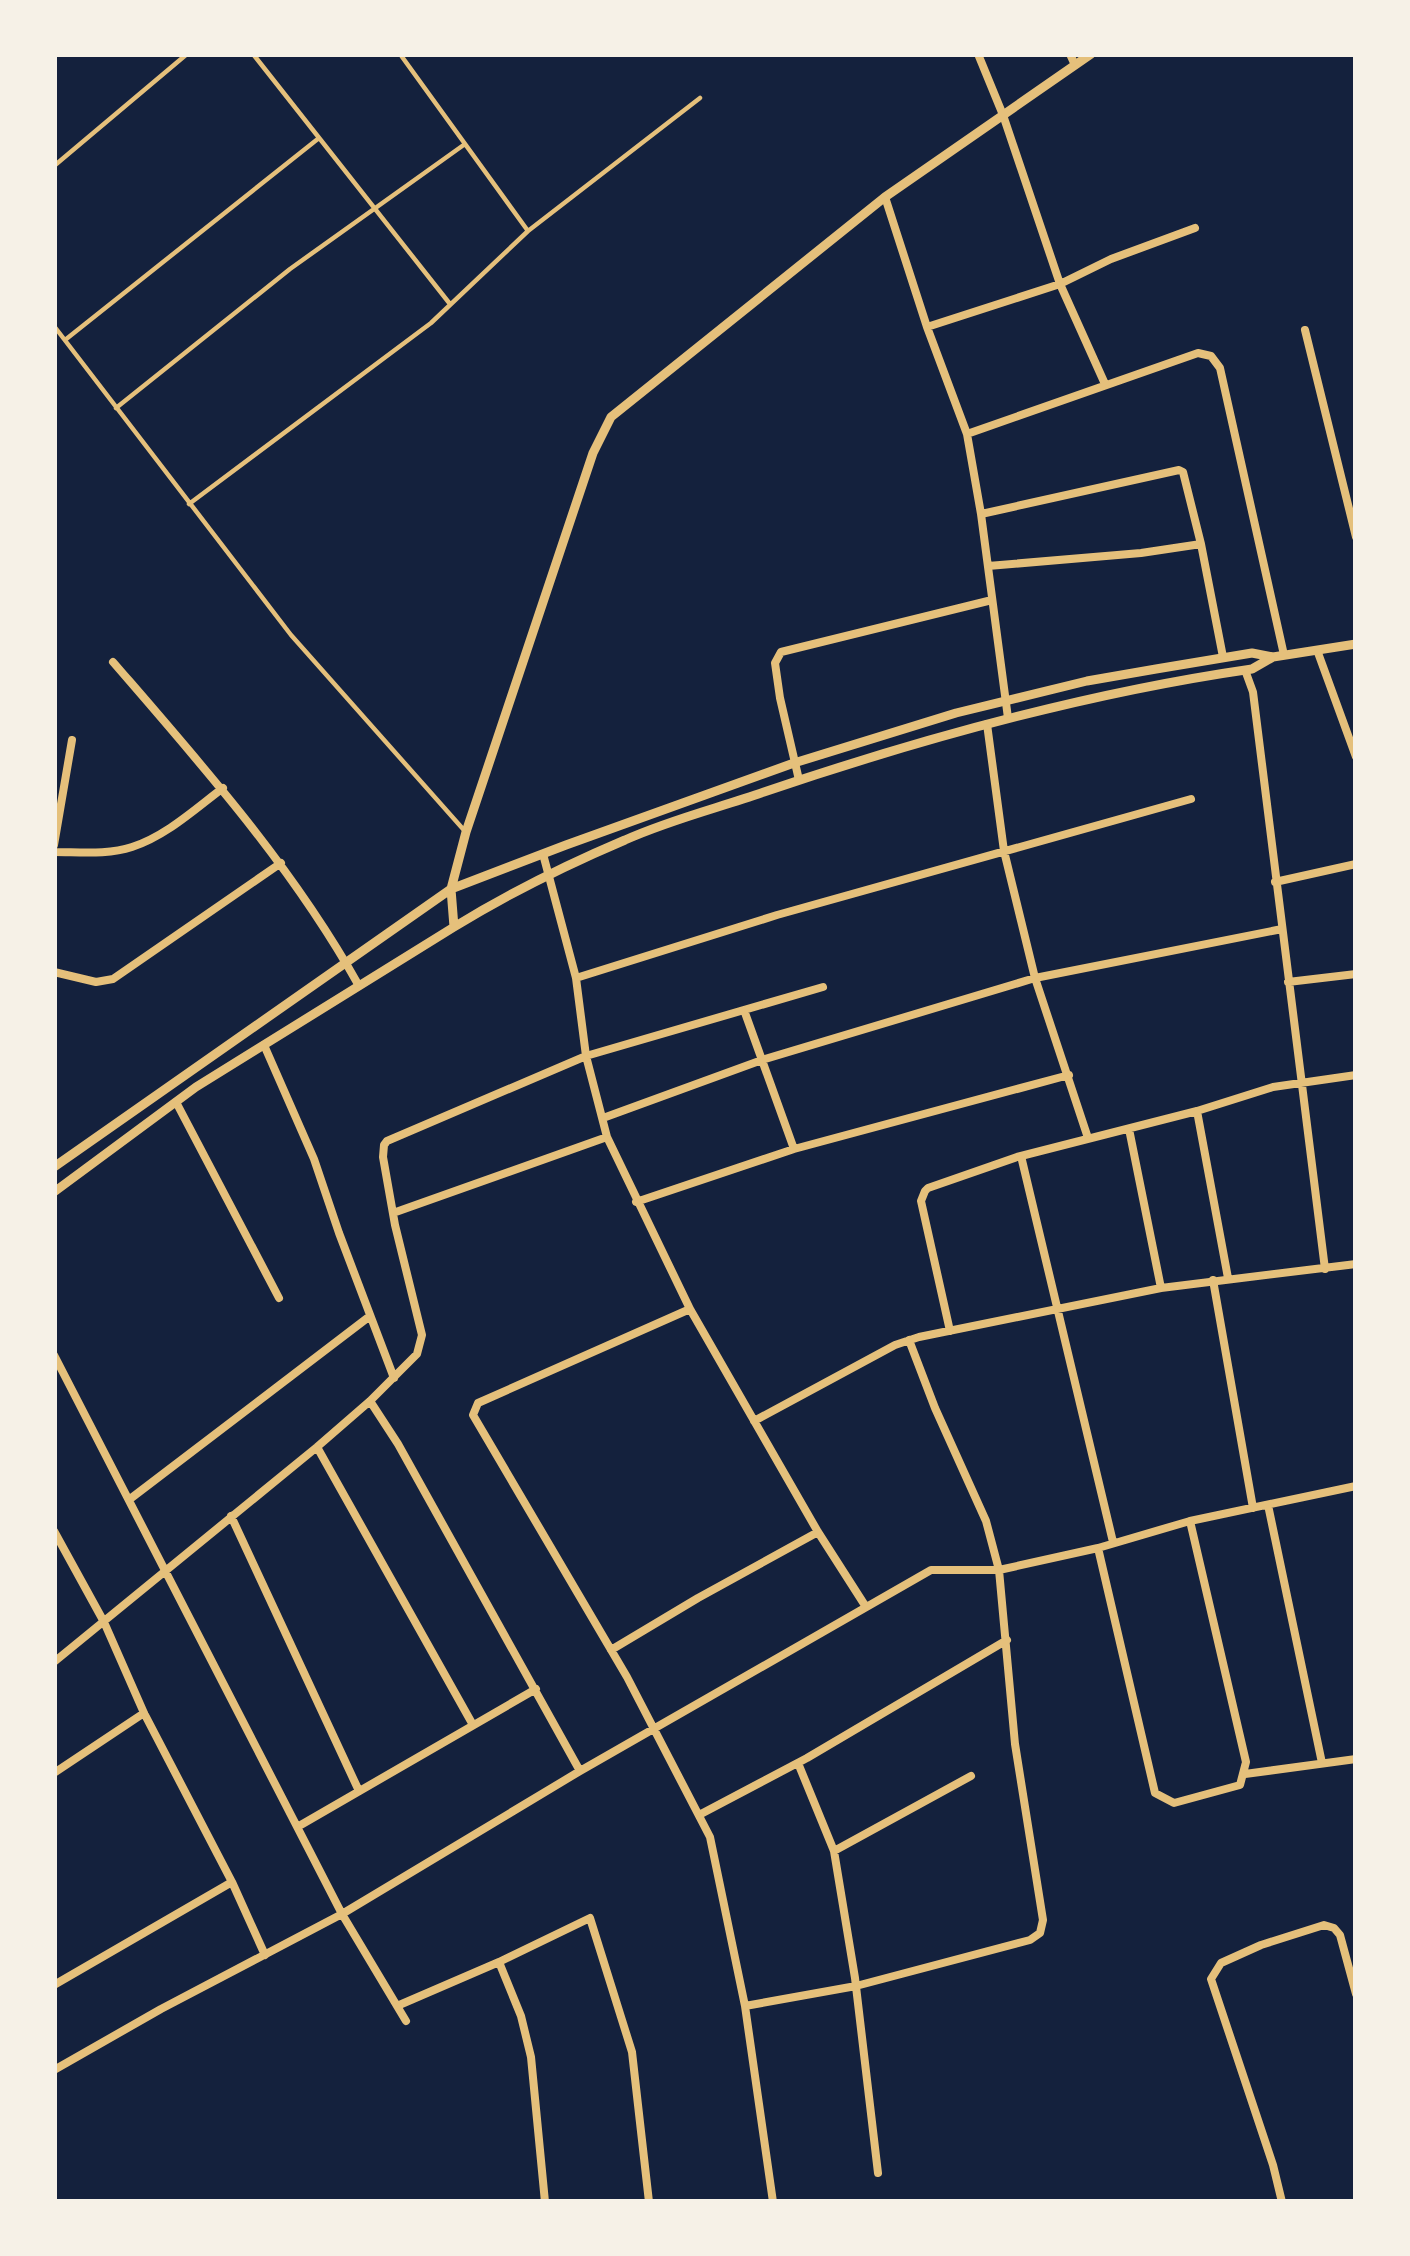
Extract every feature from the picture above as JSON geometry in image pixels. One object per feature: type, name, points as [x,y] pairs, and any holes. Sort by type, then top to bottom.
[{"type":"street","points":[[978,54],[1060,284],[1105,384]]},
{"type":"street","points":[[454,927],[451,889],[466,832],[593,453],[611,416],[886,197],[1072,60],[1090,54]]},
{"type":"street","points":[[886,197],[967,434],[1008,718]]},
{"type":"street","points":[[927,327],[1060,284],[1195,228]]},
{"type":"street","points":[[1305,330],[1356,537]]},
{"type":"street","points":[[967,434],[1198,353],[1211,356],[1220,368],[1278,656]]},
{"type":"street","points":[[980,514],[1178,470],[1185,476],[1223,657]]},
{"type":"street","points":[[987,566],[1201,544]]},
{"type":"street","points":[[799,780],[775,663],[781,652],[992,600]]},
{"type":"street","points":[[54,1192],[176,1102],[494,902],[628,838],[987,723],[1245,670],[1278,656],[1356,644]]},
{"type":"street","points":[[1317,650],[1356,757]]},
{"type":"street","points":[[55,1164],[451,889],[794,763],[956,713],[1223,657],[1278,656]]},
{"type":"street","points":[[113,662],[281,863],[359,986]]},
{"type":"street","points":[[1245,670],[1253,692],[1325,1269]]},
{"type":"street","points":[[987,723],[1004,851],[1035,978],[1088,1138]]},
{"type":"street","points":[[72,740],[54,848],[91,853],[132,848],[159,836],[223,788]]},
{"type":"street","points":[[576,978],[777,915],[1191,800]]},
{"type":"street","points":[[543,854],[576,978],[586,1056],[607,1137],[690,1309],[866,1607]]},
{"type":"street","points":[[54,972],[96,982],[113,979],[281,863]]},
{"type":"street","points":[[1275,882],[1356,864]]},
{"type":"street","points":[[602,1119],[762,1060],[1035,978],[1282,928]]},
{"type":"street","points":[[1288,982],[1356,974]]},
{"type":"street","points":[[54,1663],[317,1447],[417,1354],[422,1335],[383,1157],[388,1141],[586,1056],[823,987]]},
{"type":"street","points":[[744,1010],[794,1150]]},
{"type":"street","points":[[264,1045],[314,1159],[394,1378]]},
{"type":"street","points":[[636,1202],[794,1150],[1069,1076]]},
{"type":"street","points":[[950,1331],[921,1201],[925,1191],[1021,1156],[1273,1087],[1356,1076]]},
{"type":"street","points":[[176,1102],[279,1298]]},
{"type":"street","points":[[1197,1111],[1228,1278]]},
{"type":"street","points":[[1129,1129],[1161,1288]]},
{"type":"street","points":[[393,1214],[607,1137]]},
{"type":"street","points":[[1021,1156],[1113,1542]]},
{"type":"street","points":[[754,1421],[909,1340],[1161,1288],[1356,1264]]},
{"type":"street","points":[[1213,1280],[1253,1508]]},
{"type":"street","points":[[690,1309],[478,1402],[473,1415],[611,1649],[710,1837],[745,2006],[773,2202]]},
{"type":"street","points":[[130,1499],[370,1316]]},
{"type":"street","points":[[745,2006],[856,1986],[1030,1940],[1040,1933],[1043,1920],[1016,1744],[999,1570],[986,1521],[934,1408],[909,1340]]},
{"type":"street","points":[[54,1355],[342,1914],[406,2021]]},
{"type":"street","points":[[370,1401],[580,1771]]},
{"type":"street","points":[[317,1447],[473,1725]]},
{"type":"street","points":[[54,2070],[342,1914],[931,1570],[999,1570],[1190,1521],[1356,1486]]},
{"type":"street","points":[[1268,1505],[1322,1762]]},
{"type":"street","points":[[231,1516],[359,1791]]},
{"type":"street","points":[[1098,1548],[1155,1792],[1174,1803],[1240,1785],[1246,1762],[1190,1521]]},
{"type":"street","points":[[54,1531],[104,1622],[144,1713],[265,1954]]},
{"type":"street","points":[[611,1649],[818,1532]]},
{"type":"street","points":[[699,1815],[798,1763],[1007,1640]]},
{"type":"street","points":[[298,1826],[536,1690]]},
{"type":"street","points":[[54,1774],[144,1713]]},
{"type":"street","points":[[1245,1774],[1356,1759]]},
{"type":"street","points":[[798,1763],[834,1851],[878,2173]]},
{"type":"street","points":[[834,1851],[971,1775]]},
{"type":"street","points":[[54,1985],[232,1882]]},
{"type":"street","points":[[397,2006],[590,1918],[632,2052],[649,2202]]},
{"type":"street","points":[[1282,2202],[1211,1979],[1221,1963],[1324,1925],[1340,1935],[1356,1994]]},
{"type":"street","points":[[499,1962],[521,2016],[531,2057],[545,2202]]},
{"type":"lane","points":[[54,166],[187,54]]},
{"type":"lane","points":[[253,54],[450,304]]},
{"type":"lane","points":[[400,54],[528,232]]},
{"type":"lane","points":[[189,504],[431,323],[528,232],[700,98]]},
{"type":"lane","points":[[64,340],[319,138]]},
{"type":"lane","points":[[116,408],[290,269],[465,144]]},
{"type":"lane","points":[[54,326],[291,634],[466,832]]}]
